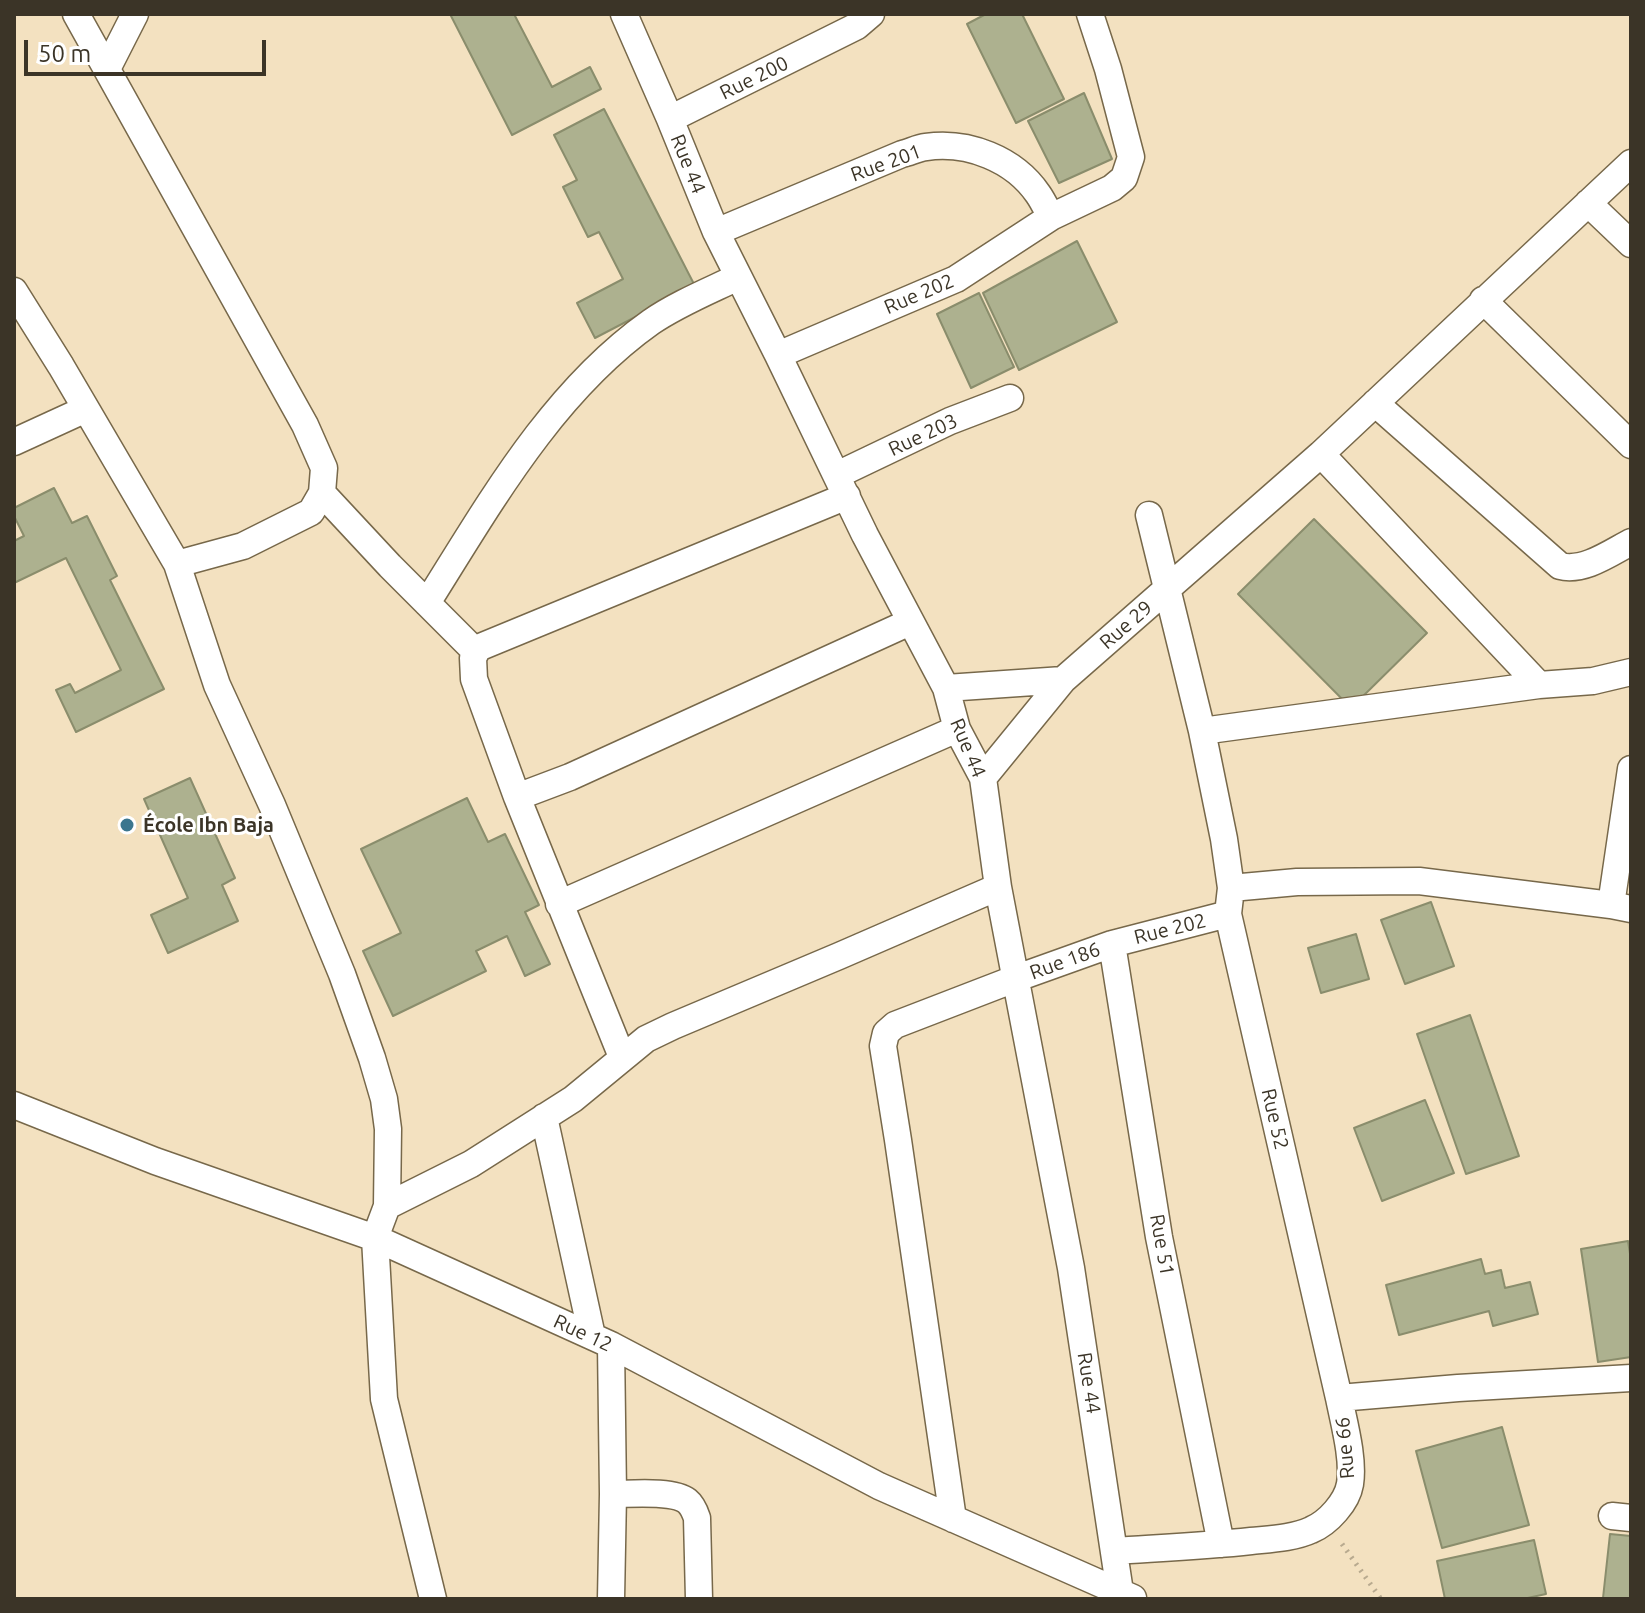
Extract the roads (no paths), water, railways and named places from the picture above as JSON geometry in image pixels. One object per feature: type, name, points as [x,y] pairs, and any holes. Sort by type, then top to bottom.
[{"type":"street","points":[[76,14],[305,425],[324,468],[322,493],[311,512],[243,546],[177,564]]},
{"type":"street","points":[[107,69],[135,14]]},
{"type":"street","name":"Rue 44","points":[[624,14],[716,232],[865,535],[946,688],[957,729],[983,778],[998,887],[1071,1268],[1115,1551],[1128,1596]]},
{"type":"street","name":"Rue 200","points":[[670,119],[838,36],[871,14]]},
{"type":"street","points":[[1051,217],[1112,188],[1124,178],[1131,157],[1090,14]]},
{"type":"street","name":"Rue 201","points":[[716,232],[902,154],[927,147],[985,152],[1012,168],[1037,193],[1051,217]]},
{"type":"street","points":[[1167,589],[1321,454],[1631,163]]},
{"type":"street","points":[[1588,203],[1631,244]]},
{"type":"street","name":"Rue 202","points":[[778,355],[956,279],[1051,217]]},
{"type":"street","points":[[427,603],[512,471],[551,419],[589,377],[654,320],[738,277]]},
{"type":"street","points":[[14,291],[177,564],[217,685],[272,805],[342,974],[372,1058],[384,1099],[388,1129],[387,1206],[375,1238],[384,1399],[433,1599]]},
{"type":"street","points":[[1483,300],[1631,445]]},
{"type":"street","name":"Rue 203","points":[[476,652],[482,645],[842,485],[950,421],[1010,398]]},
{"type":"street","points":[[1375,403],[1560,566],[1570,568],[1602,559],[1631,542]]},
{"type":"street","points":[[14,442],[86,409]]},
{"type":"street","points":[[1321,454],[1539,685]]},
{"type":"street","points":[[322,493],[476,652],[473,658],[474,679],[517,797],[622,1057]]},
{"type":"street","name":"Rue 29","points":[[983,778],[1063,680],[1167,589],[1149,515]]},
{"type":"street","name":"Rue 52","points":[[1167,589],[1202,731],[1224,839],[1230,901],[1339,1398]]},
{"type":"street","points":[[517,797],[570,777],[910,622]]},
{"type":"street","points":[[1202,731],[1539,685],[1593,681],[1631,672]]},
{"type":"street","points":[[946,688],[1063,680]]},
{"type":"street","points":[[559,904],[957,729]]},
{"type":"street","points":[[1621,907],[1631,769]]},
{"type":"street","name":"Rue 202","points":[[1112,944],[1230,901],[1297,882],[1419,881],[1621,907]]},
{"type":"street","points":[[387,1206],[471,1164],[573,1099],[646,1039],[998,887]]},
{"type":"street","name":"Rue 186","points":[[953,1519],[883,1046],[886,1033],[895,1025],[1112,944]]},
{"type":"street","name":"Rue 51","points":[[1112,944],[1159,1237],[1221,1544]]},
{"type":"street","name":"Rue 12","points":[[14,1105],[155,1161],[375,1238],[602,1341],[879,1486],[1128,1596]]},
{"type":"street","points":[[544,1117],[602,1341],[613,1494],[611,1599]]},
{"type":"street","name":"Rue 66","points":[[1221,1544],[1287,1536],[1311,1530],[1326,1521],[1347,1494],[1350,1482],[1339,1398],[1631,1378]]},
{"type":"street","points":[[613,1494],[668,1495],[686,1500],[697,1518],[699,1599]]},
{"type":"street","points":[[1115,1551],[1221,1544]]},
{"type":"place","name":"École Ibn Baja","points":[[127,825]]}]
